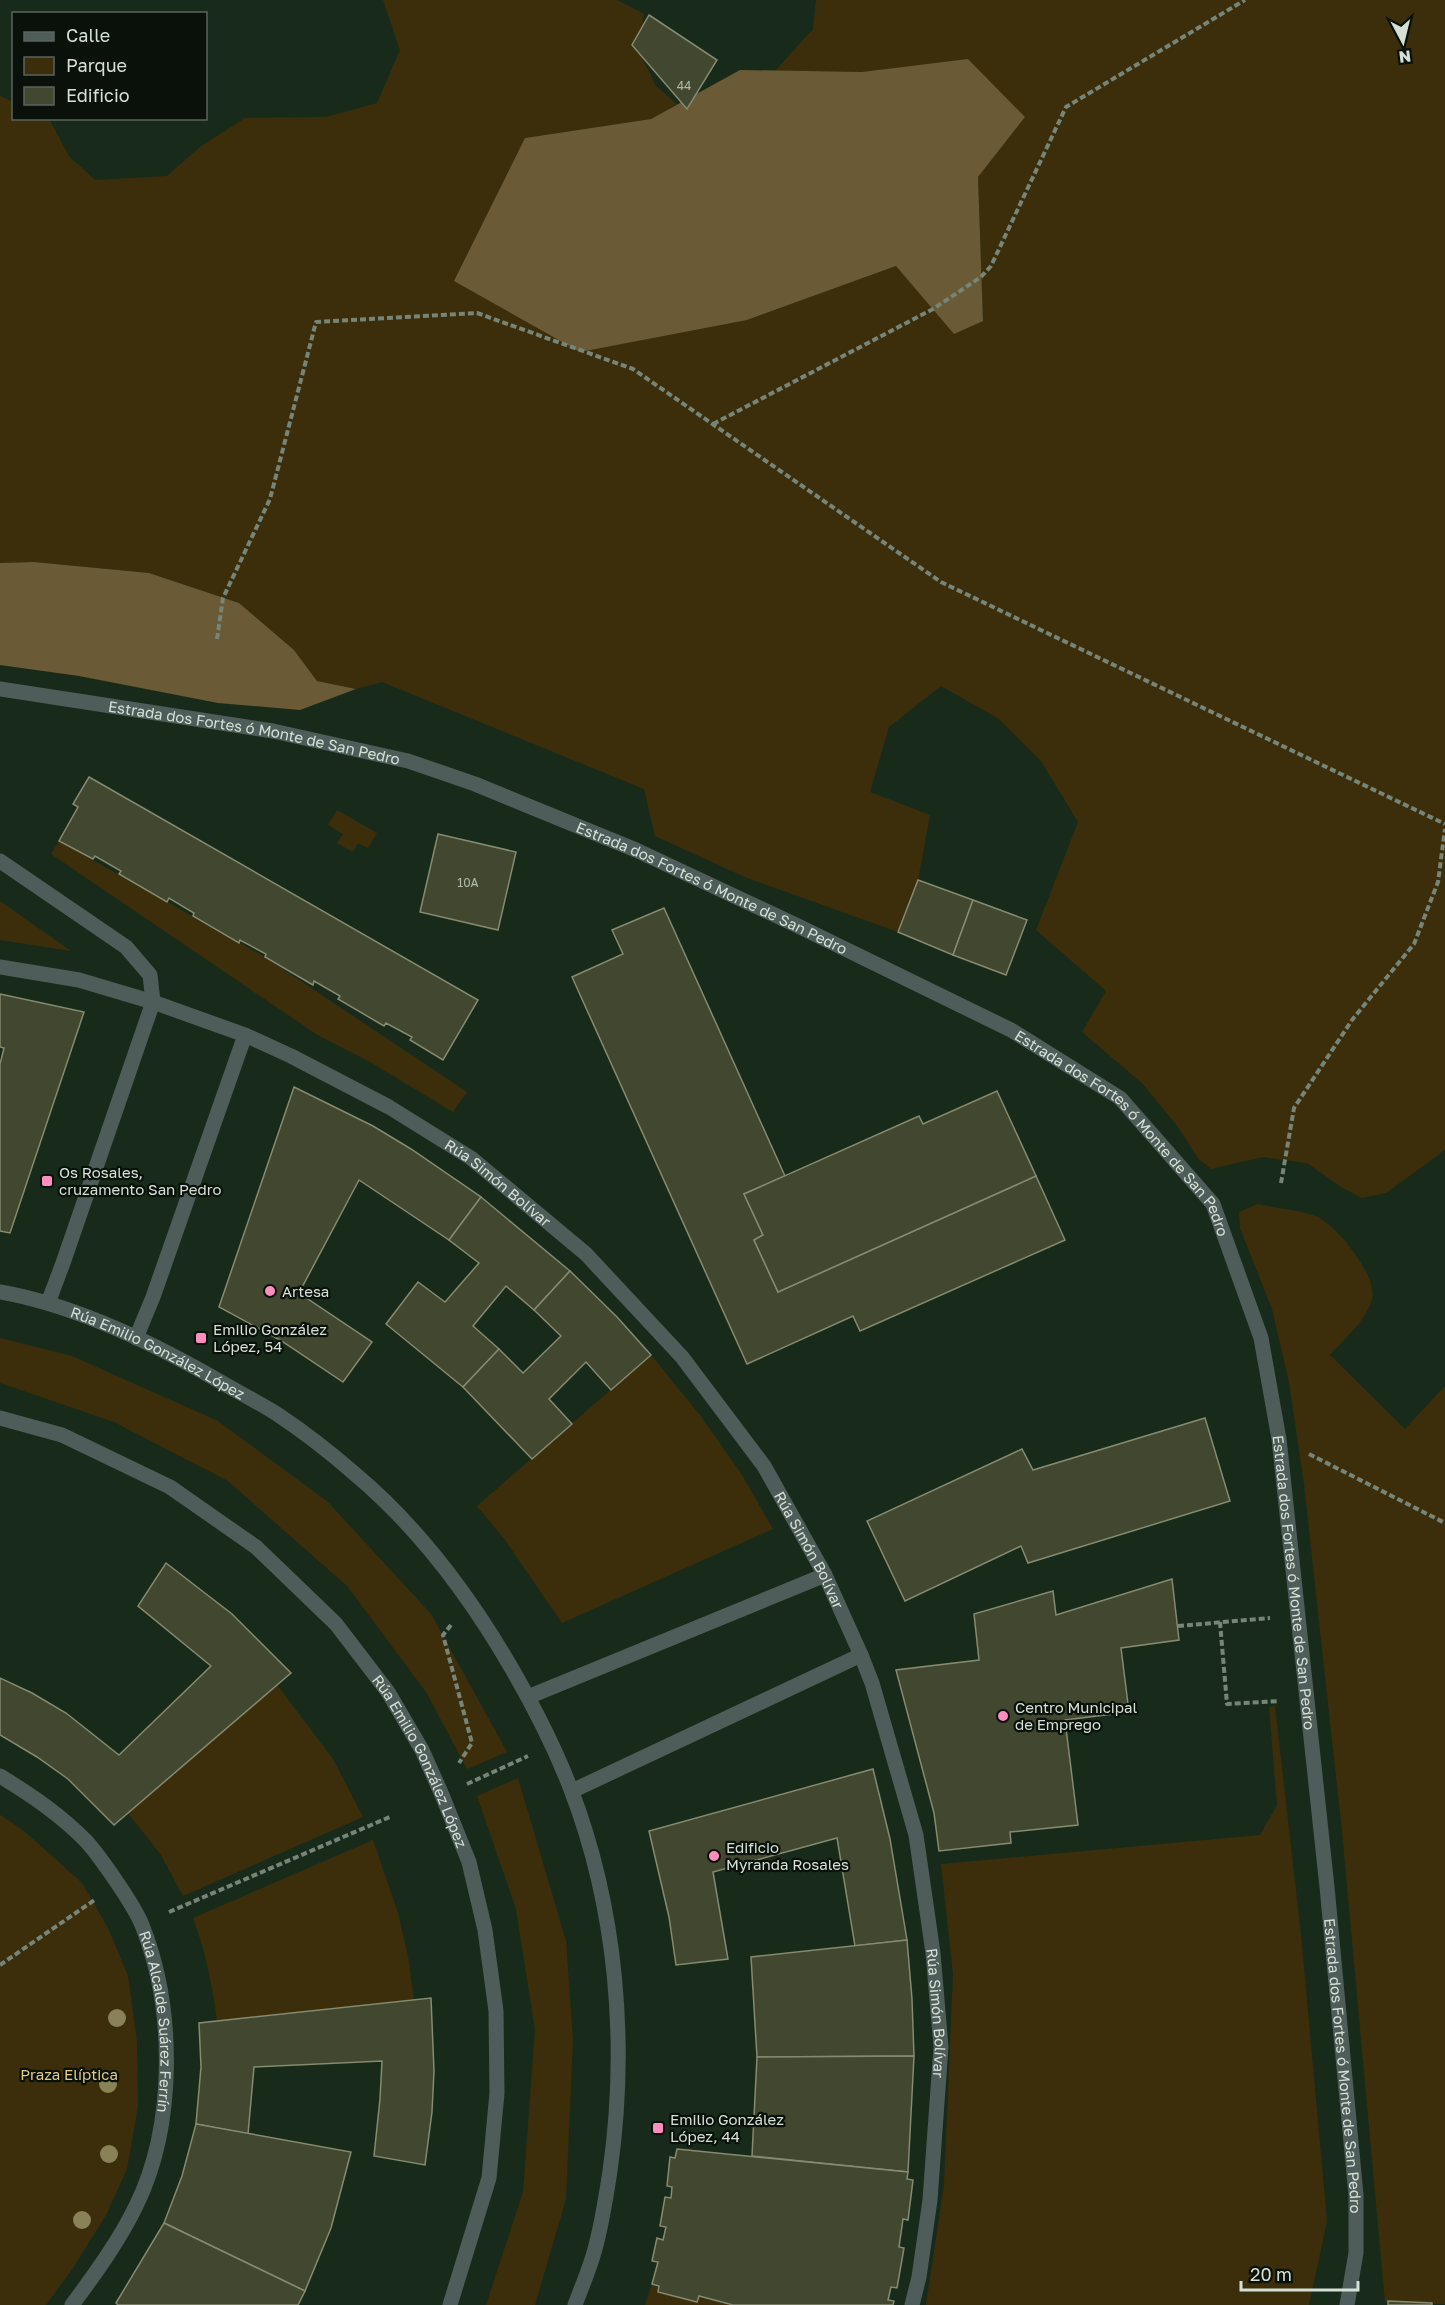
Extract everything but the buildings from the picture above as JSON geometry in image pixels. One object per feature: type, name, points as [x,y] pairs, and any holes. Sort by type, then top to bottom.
[{"type":"street","name":"Estrada dos Fortes ó Monte de San Pedro","points":[[0,689],[273,731],[408,761],[475,784],[636,850],[1011,1030],[1120,1098],[1213,1204],[1261,1338],[1279,1439],[1327,1887],[1356,2195],[1356,2253],[1347,2305]]},
{"type":"street","points":[[0,861],[126,947],[150,975],[153,1002],[48,1303]]},
{"type":"street","name":"Rúa Simón Bolívar","points":[[0,967],[79,980],[153,1002],[245,1035],[389,1107],[471,1158],[586,1254],[682,1357],[764,1466],[825,1575],[861,1655],[872,1683],[916,1835],[935,1976],[940,2047],[930,2200],[919,2277],[912,2305]]},
{"type":"street","points":[[136,1338],[153,1297],[245,1035]]},
{"type":"street","name":"Rúa Emilio González López","points":[[0,1292],[48,1303],[136,1338],[186,1362],[277,1414],[357,1475],[419,1537],[470,1602],[528,1697],[553,1745],[572,1791],[595,1869],[610,1941],[619,2033],[616,2126],[607,2188],[595,2248],[576,2305]]},
{"type":"street","name":"Rúa Emilio González López","points":[[0,1418],[62,1435],[171,1487],[256,1547],[336,1624],[388,1692],[422,1750],[469,1862],[485,1930],[496,2011],[496,2093],[489,2178],[450,2305]]},
{"type":"street","points":[[528,1697],[825,1575]]},
{"type":"street","points":[[572,1791],[861,1655]]},
{"type":"street","name":"Rúa Alcalde Suárez Ferrín","points":[[0,1776],[48,1805],[87,1843],[116,1882],[142,1924],[160,1986],[166,2045],[165,2090],[159,2142],[137,2205],[97,2272],[72,2305]]},
{"type":"path","points":[[713,424],[933,309],[981,277],[991,266],[1066,107],[1245,0]]},
{"type":"path","points":[[217,639],[223,598],[270,499],[316,322],[477,313],[633,369],[941,582],[1445,824]]},
{"type":"path","points":[[1281,1183],[1294,1108],[1352,1020],[1414,944],[1438,882],[1445,829]]},
{"type":"path","points":[[1279,1439],[1445,1523]]},
{"type":"path","points":[[1178,1626],[1261,1619]]},
{"type":"path","points":[[453,1622],[443,1635],[472,1743],[458,1766]]},
{"type":"path","points":[[1220,1622],[1227,1704],[1283,1701]]},
{"type":"path","points":[[466,1785],[529,1756]]},
{"type":"path","points":[[169,1912],[392,1816]]},
{"type":"path","points":[[0,1965],[100,1895]]},
{"type":"green space","points":[[383,0],[617,0],[644,14],[639,52],[656,86],[677,104],[651,119],[525,138],[747,320],[896,266],[983,320],[978,177],[1025,117],[862,72],[775,71],[813,29],[816,0],[1445,0],[1445,1150],[1386,1193],[1362,1198],[1341,1187],[1307,1163],[1263,1157],[1211,1169],[1198,1158],[1178,1127],[1143,1084],[1082,1032],[1106,991],[1036,930],[1078,822],[1041,761],[999,719],[941,686],[889,727],[870,792],[930,815],[918,880],[898,932],[747,878],[655,836],[644,789],[382,682],[356,689],[317,681],[294,650],[239,603],[149,573],[34,562],[0,563],[0,96],[12,102],[12,120],[50,120],[69,156],[95,180],[167,176],[200,147],[245,118],[326,117],[377,103],[400,50]]},
{"type":"green space","points":[[337,810],[377,833],[368,848],[358,843],[353,852],[337,843],[343,834],[328,825]]},
{"type":"green space","points":[[59,841],[265,957],[467,1092],[453,1112],[370,1062],[316,1034],[51,854]]},
{"type":"green space","points":[[0,901],[71,951],[0,940]]},
{"type":"green space","points":[[1258,1204],[1307,1213],[1322,1220],[1343,1239],[1362,1264],[1372,1289],[1372,1299],[1360,1322],[1330,1355],[1405,1429],[1445,1386],[1445,2304],[1385,2302],[1342,1831],[1304,1484],[1289,1382],[1272,1309],[1240,1228],[1239,1212]]},
{"type":"green space","points":[[0,1338],[72,1356],[218,1421],[328,1502],[431,1614],[507,1752],[467,1769],[426,1692],[347,1586],[228,1481],[114,1422],[0,1383]]},
{"type":"green space","points":[[651,1355],[700,1415],[742,1475],[773,1529],[562,1623],[505,1540],[477,1506]]},
{"type":"green space","points":[[277,1685],[333,1759],[363,1817],[183,1896],[161,1855],[128,1813]]},
{"type":"green space","points":[[1275,1706],[1301,1935],[1327,2221],[1309,2305],[926,2305],[944,2185],[953,1974],[941,1864],[1260,1835],[1277,1805],[1269,1707]]},
{"type":"green space","points":[[518,1778],[566,1941],[573,2040],[566,2199],[535,2305],[486,2305],[523,2192],[535,2030],[516,1909],[477,1796]]},
{"type":"green space","name":"Praza Elíptica","points":[[0,1815],[24,1831],[82,1883],[108,1928],[128,1976],[137,2042],[138,2106],[127,2169],[106,2215],[73,2268],[46,2305],[0,2305]]},
{"type":"green space","points":[[373,1840],[398,1913],[408,1956],[414,2000],[217,2021],[208,1968],[193,1918]]},
{"type":"green space","points":[[652,2284],[733,2305],[645,2305]]},
{"type":"shaded area","points":[[968,59],[1025,117],[978,177],[983,321],[954,334],[896,266],[747,320],[580,352],[454,281],[525,138],[651,119],[740,70],[862,72]]},
{"type":"shaded area","points":[[34,562],[149,573],[239,603],[294,650],[317,681],[356,689],[300,710],[218,703],[79,676],[0,665],[0,563]]},
{"type":"place","name":"Os Rosales, cruzamento San Pedro","points":[[47,1181]]},
{"type":"place","name":"Artesa","points":[[270,1291]]},
{"type":"place","name":"Emilio González López, 54","points":[[201,1338]]},
{"type":"place","name":"Centro Municipal de Emprego","points":[[1003,1716]]},
{"type":"place","name":"Edificio Myranda Rosales","points":[[714,1856]]},
{"type":"place","name":"Emilio González López, 44","points":[[658,2128]]}]
